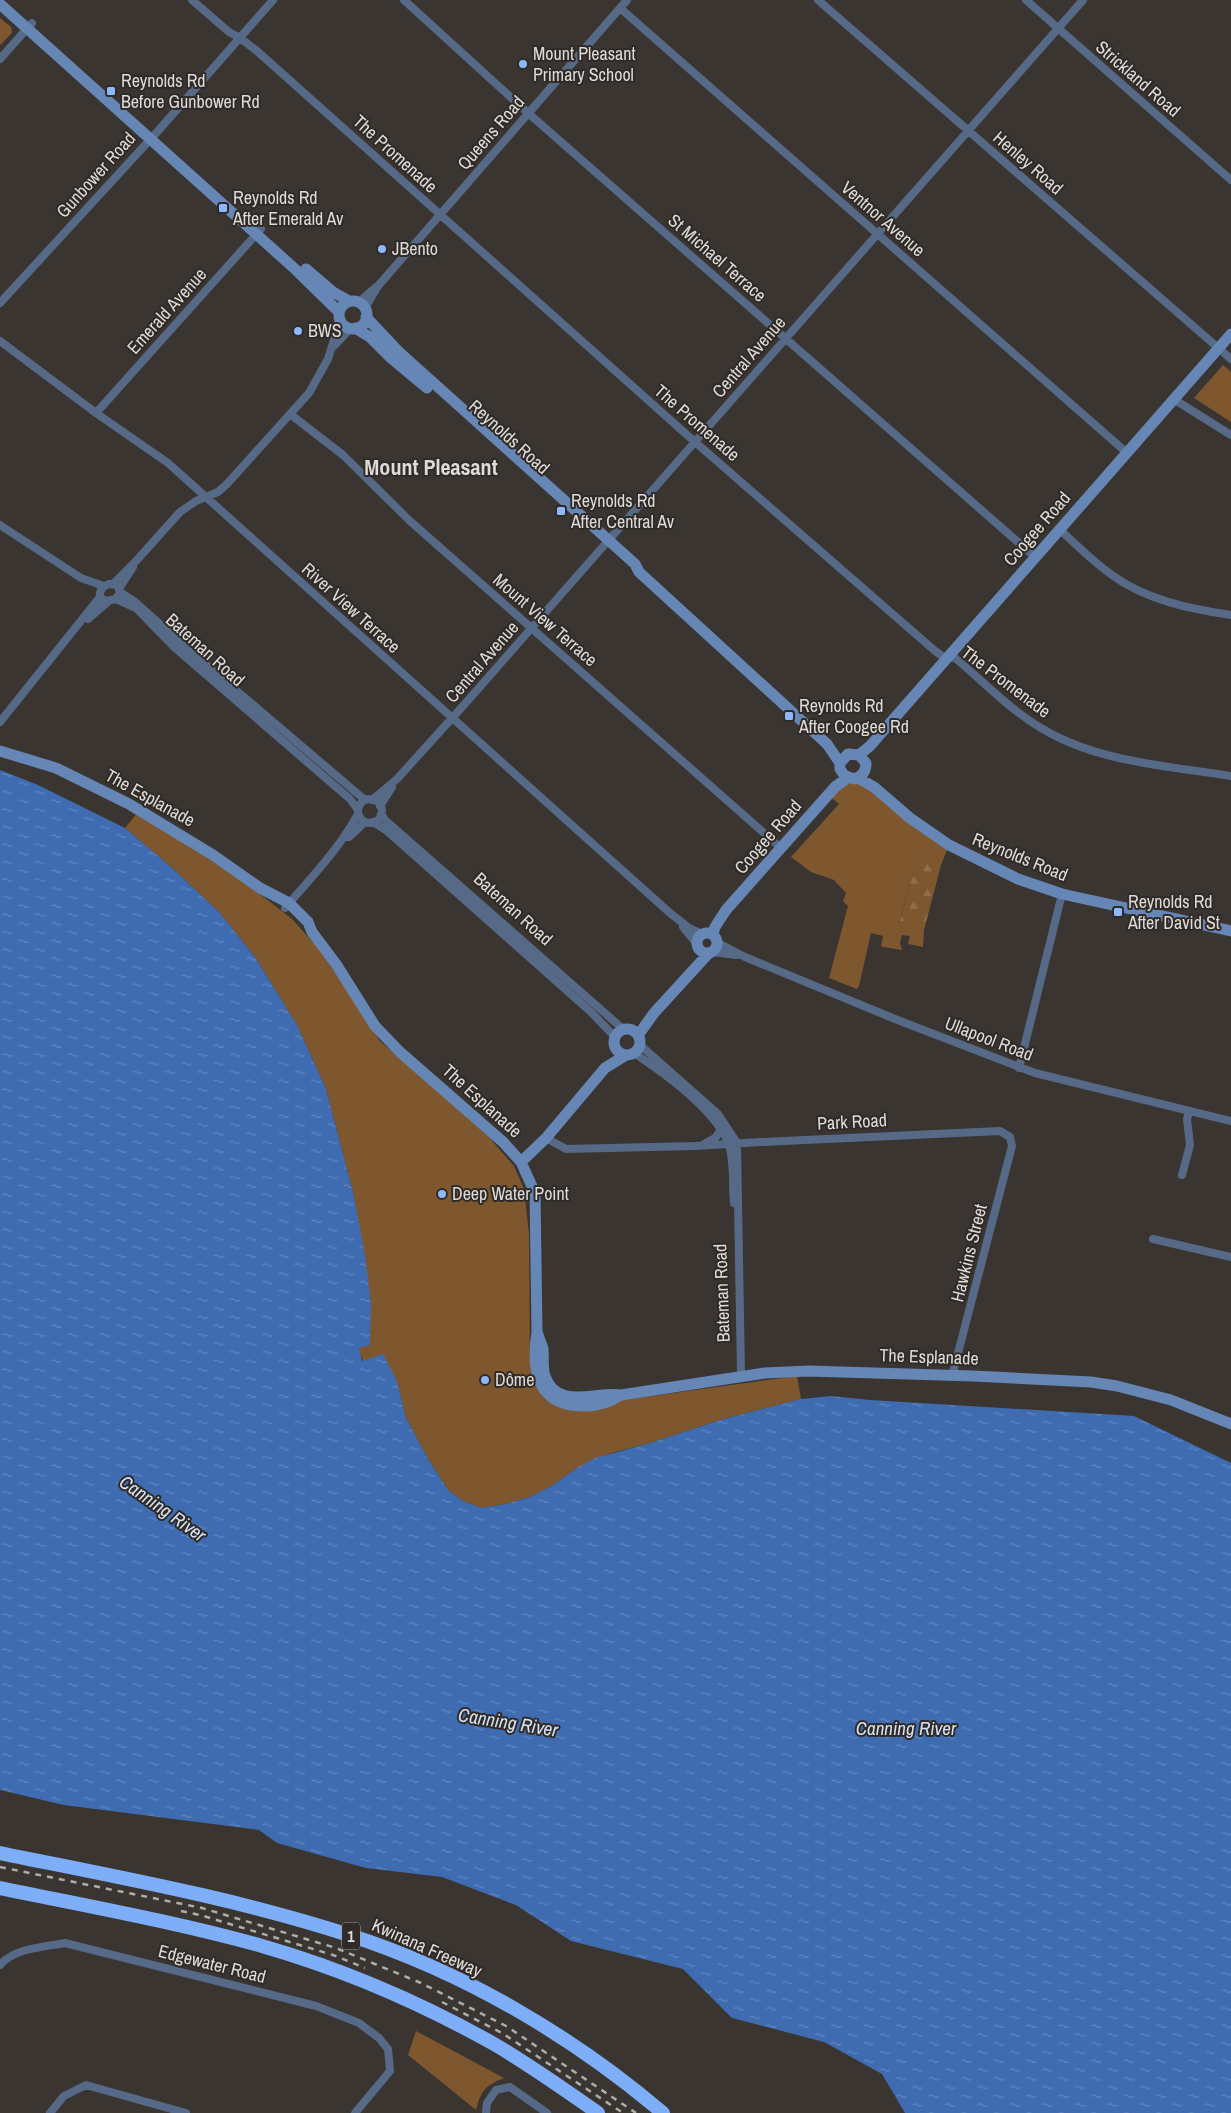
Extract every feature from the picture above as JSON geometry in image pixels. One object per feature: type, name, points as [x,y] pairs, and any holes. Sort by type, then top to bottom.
[{"type":"highway","name":"Kwinana Freeway","points":[[0,1854],[198,1894],[278,1914],[351,1936],[429,1966],[521,2013],[559,2036],[628,2085],[663,2113]]},
{"type":"highway","name":"1","points":[[0,1888],[199,1930],[264,1947],[329,1969],[411,2002],[478,2036],[522,2061],[598,2113]]},
{"type":"street","name":"Reynolds Road","points":[[7,0],[30,26]]},
{"type":"street","name":"The Promenade","points":[[192,0],[229,32],[258,52],[695,442],[942,656],[955,658],[1039,727],[1081,748],[1109,756],[1231,776]]},
{"type":"street","name":"Gunbower Road","points":[[0,303],[273,0]]},
{"type":"street","name":"St Michael Terrace","points":[[404,0],[528,113],[1034,558]]},
{"type":"street","name":"Queens Road","points":[[360,307],[627,0]]},
{"type":"street","name":"Henley Road","points":[[818,0],[1231,359]]},
{"type":"street","name":"Strickland Road","points":[[1026,0],[1231,180]]},
{"type":"street","name":"Central Avenue","points":[[358,812],[362,802],[369,800],[397,779],[451,719],[1083,0]]},
{"type":"street","name":"Reynolds Road","points":[[0,4],[30,26],[259,231],[333,292],[360,307],[395,355]]},
{"type":"street","name":"Ventnor Avenue","points":[[620,8],[1126,452]]},
{"type":"street","points":[[0,59],[30,26]]},
{"type":"street","name":"Reynolds Road","points":[[259,231],[324,296],[344,326],[353,328],[370,337],[395,355],[456,408],[606,543],[635,564],[639,572],[910,818],[954,848],[1018,879],[1062,894],[1231,931]]},
{"type":"street","name":"Emerald Avenue","points":[[96,413],[259,231]]},
{"type":"street","points":[[77,628],[116,592],[136,561],[180,512],[227,484],[290,414],[318,378],[333,347],[353,328],[362,324],[360,307],[342,305],[333,338],[333,347]]},
{"type":"street","name":"Coogee Road","points":[[522,1162],[546,1138],[689,972],[726,910],[1231,334]]},
{"type":"street","name":"River View Terrace","points":[[0,341],[96,413],[168,463],[194,485],[206,498],[451,719],[670,913],[707,943]]},
{"type":"street","points":[[1175,400],[1231,434]]},
{"type":"street","name":"Mount View Terrace","points":[[290,414],[343,455],[410,521],[781,848]]},
{"type":"street","name":"Bateman Road","points":[[0,525],[101,592],[116,592],[134,601],[219,676],[369,800],[380,810],[385,820],[711,1116],[733,1143]]},
{"type":"street","points":[[1060,530],[1112,576],[1137,590],[1178,606],[1231,615]]},
{"type":"street","points":[[0,722],[77,628],[101,592],[116,592]]},
{"type":"street","name":"Bateman Road","points":[[116,592],[136,608],[174,647],[350,798],[358,812],[370,822],[387,831],[591,1012],[712,1108],[724,1120],[733,1143],[742,1375]]},
{"type":"street","name":"The Esplanade","points":[[0,744],[14,754]]},
{"type":"street","name":"The Esplanade","points":[[0,751],[56,768],[130,804],[213,854],[308,922],[312,932],[380,1031],[400,1052],[504,1142],[522,1162],[535,1193],[537,1332],[534,1349],[535,1367],[542,1386],[555,1400],[571,1406],[596,1406],[609,1404],[621,1395],[742,1375],[808,1371],[972,1376],[1081,1382],[1117,1386],[1172,1400],[1231,1424]]},
{"type":"street","name":"Central Avenue","points":[[370,822],[380,810],[397,779]]},
{"type":"street","points":[[287,906],[337,848],[351,828],[358,812]]},
{"type":"street","points":[[337,848],[370,822]]},
{"type":"street","points":[[1019,1068],[1062,894]]},
{"type":"street","name":"Ullapool Road","points":[[707,943],[1019,1068],[1069,1083],[1231,1121]]},
{"type":"street","points":[[1182,1175],[1190,1145],[1189,1112]]},
{"type":"street","name":"Park Road","points":[[695,1146],[709,1142],[721,1130]]},
{"type":"street","name":"Park Road","points":[[546,1138],[566,1149],[695,1146],[1000,1131],[1010,1137]]},
{"type":"street","name":"Hawkins Street","points":[[952,1376],[1012,1146],[1010,1137]]},
{"type":"street","points":[[1153,1239],[1231,1257]]},
{"type":"street","name":"Edgewater Road","points":[[0,1965],[5,1959],[24,1951],[65,1943],[316,2006],[359,2022],[379,2038],[388,2049],[390,2071],[355,2113]]},
{"type":"street","points":[[50,2113],[64,2096],[86,2085],[186,2113]]},
{"type":"street","points":[[486,2113],[487,2103],[496,2090],[510,2087],[547,2113]]},
{"type":"green space","points":[[0,18],[11,27],[12,33],[0,45]]},
{"type":"green space","points":[[1223,365],[1231,372],[1231,422],[1194,398]]},
{"type":"green space","points":[[858,778],[949,845],[941,865],[918,855],[899,923],[924,930],[923,947],[908,944],[910,936],[902,935],[900,943],[902,950],[883,947],[881,946],[883,936],[871,933],[857,989],[829,978],[848,906],[843,901],[846,893],[834,880],[811,872],[791,857],[839,804],[828,795]]},
{"type":"green space","points":[[138,812],[243,881],[292,919],[321,951],[380,1041],[488,1136],[514,1166],[524,1189],[529,1234],[530,1358],[555,1398],[586,1405],[797,1376],[801,1399],[720,1420],[650,1443],[611,1453],[577,1468],[553,1485],[530,1497],[505,1504],[482,1508],[463,1501],[448,1490],[428,1459],[406,1418],[397,1381],[382,1355],[363,1361],[358,1348],[371,1303],[353,1192],[326,1089],[297,1025],[255,957],[219,912],[170,866],[125,828]]},
{"type":"green space","points":[[918,854],[941,865],[924,930],[899,924]]},
{"type":"green space","points":[[416,2031],[504,2078],[488,2086],[482,2093],[476,2110],[408,2055]]},
{"type":"water","name":"Canning River","points":[[0,770],[38,785],[125,828],[170,866],[219,912],[255,957],[297,1025],[326,1089],[353,1192],[365,1255],[371,1303],[370,1345],[359,1348],[362,1361],[383,1354],[397,1381],[406,1418],[428,1459],[448,1490],[463,1501],[482,1508],[530,1497],[553,1485],[595,1458],[650,1443],[720,1420],[801,1399],[831,1396],[1134,1416],[1231,1463],[1231,2113],[905,2113],[882,2074],[824,2042],[732,2018],[683,1969],[571,1941],[516,1905],[442,1877],[366,1868],[277,1843],[259,1830],[64,1805],[0,1790]]},
{"type":"railway","points":[[0,1867],[202,1908],[336,1948],[421,1983],[506,2026],[636,2113]]},
{"type":"railway","points":[[181,1911],[333,1955],[365,1968]]},
{"type":"railway","points":[[442,2002],[502,2033],[623,2113]]},
{"type":"place","name":"Mount Pleasant Primary School","points":[[523,64]]},
{"type":"place","name":"Reynolds Rd Before Gunbower Rd","points":[[111,91]]},
{"type":"place","name":"Reynolds Rd After Emerald Av","points":[[223,208]]},
{"type":"place","name":"JBento","points":[[382,249]]},
{"type":"place","name":"BWS","points":[[298,331]]},
{"type":"place","name":"Reynolds Rd After Central Av","points":[[561,511]]},
{"type":"place","name":"Reynolds Rd After Coogee Rd","points":[[789,716]]},
{"type":"place","name":"Reynolds Rd After David St","points":[[1118,912]]},
{"type":"place","name":"Deep Water Point","points":[[442,1194]]},
{"type":"place","name":"Dôme","points":[[485,1380]]},
{"type":"district","name":"Mount Pleasant","points":[[431,467]]}]
